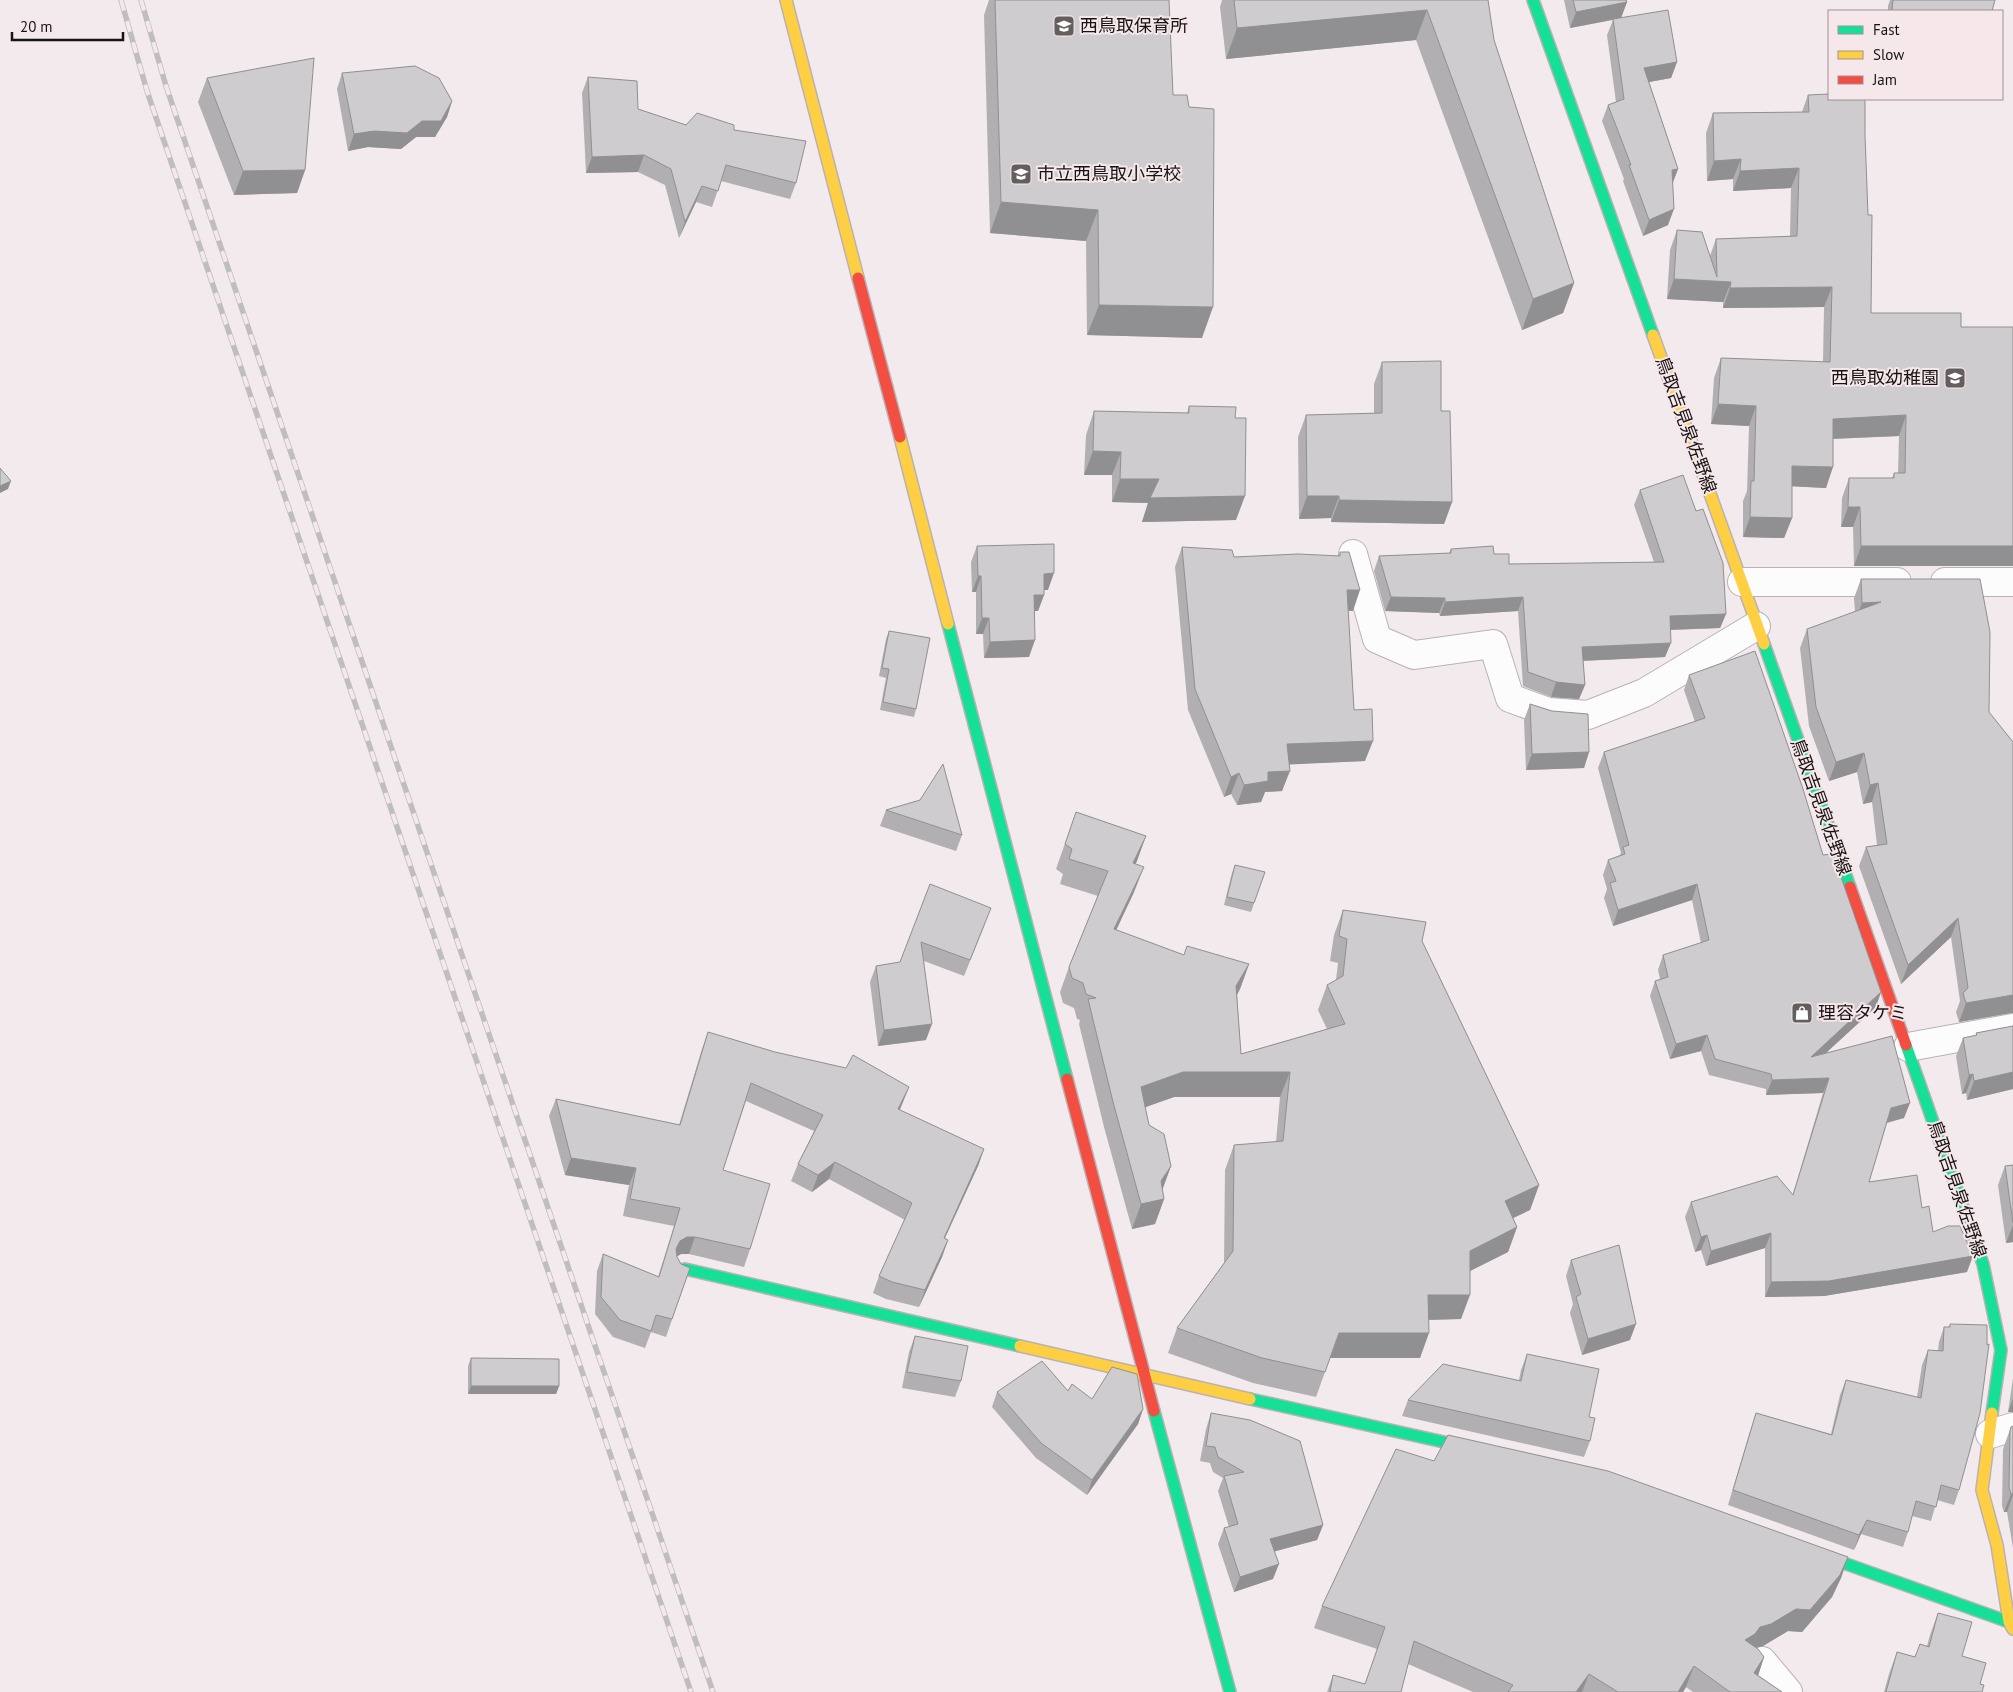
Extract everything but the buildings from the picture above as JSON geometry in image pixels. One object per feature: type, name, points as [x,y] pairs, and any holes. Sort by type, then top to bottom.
[{"type":"street","points":[[786,0],[1144,1375],[1230,1692]]},
{"type":"street","name":"鳥取吉見泉佐野線","points":[[1533,0],[1908,1047],[1983,1264],[2002,1350],[2002,1431],[1982,1490],[2008,1586],[2011,1625]]},
{"type":"street","points":[[1353,554],[1377,639],[1414,655],[1493,644],[1510,698],[1548,712],[1588,715],[1644,693],[1756,626]]},
{"type":"street","points":[[1742,582],[2013,582]]},
{"type":"street","points":[[1908,1047],[2013,1028]]},
{"type":"street","points":[[684,1269],[1489,1452]]},
{"type":"street","points":[[1797,1546],[2011,1625]]},
{"type":"street","points":[[1762,1661],[1788,1692]]},
{"type":"railway","points":[[121,0],[147,91],[691,1692]]},
{"type":"railway","points":[[141,0],[166,86],[713,1692]]},
{"type":"traffic: fast","points":[[1533,0],[1653,335]]},
{"type":"traffic: fast","points":[[948,624],[1067,1079]]},
{"type":"traffic: fast","points":[[1764,644],[1850,887]]},
{"type":"traffic: fast","points":[[1906,1045],[1983,1264],[2001,1350],[1992,1413]]},
{"type":"traffic: fast","points":[[685,1269],[1020,1346]]},
{"type":"traffic: fast","points":[[1250,1399],[1480,1450]]},
{"type":"traffic: fast","points":[[1154,1411],[1230,1692]]},
{"type":"traffic: fast","points":[[1810,1551],[2009,1622]]},
{"type":"traffic: slow","points":[[786,0],[858,278]]},
{"type":"traffic: slow","points":[[1653,335],[1764,644]]},
{"type":"traffic: slow","points":[[900,437],[948,624]]},
{"type":"traffic: slow","points":[[1020,1346],[1250,1399]]},
{"type":"traffic: slow","points":[[1992,1413],[1982,1490],[1997,1545],[2009,1622],[2013,1629]]},
{"type":"traffic: jam","points":[[858,278],[900,437]]},
{"type":"traffic: jam","points":[[1850,887],[1906,1045]]},
{"type":"traffic: jam","points":[[1067,1079],[1154,1411]]},
{"type":"place","name":"西鳥取保育所","points":[[1064,26]]},
{"type":"place","name":"市立西鳥取小学校","points":[[1021,174]]},
{"type":"place","name":"西鳥取幼稚園","points":[[1955,378]]},
{"type":"place","name":"理容タケミ","points":[[1802,1013]]}]
